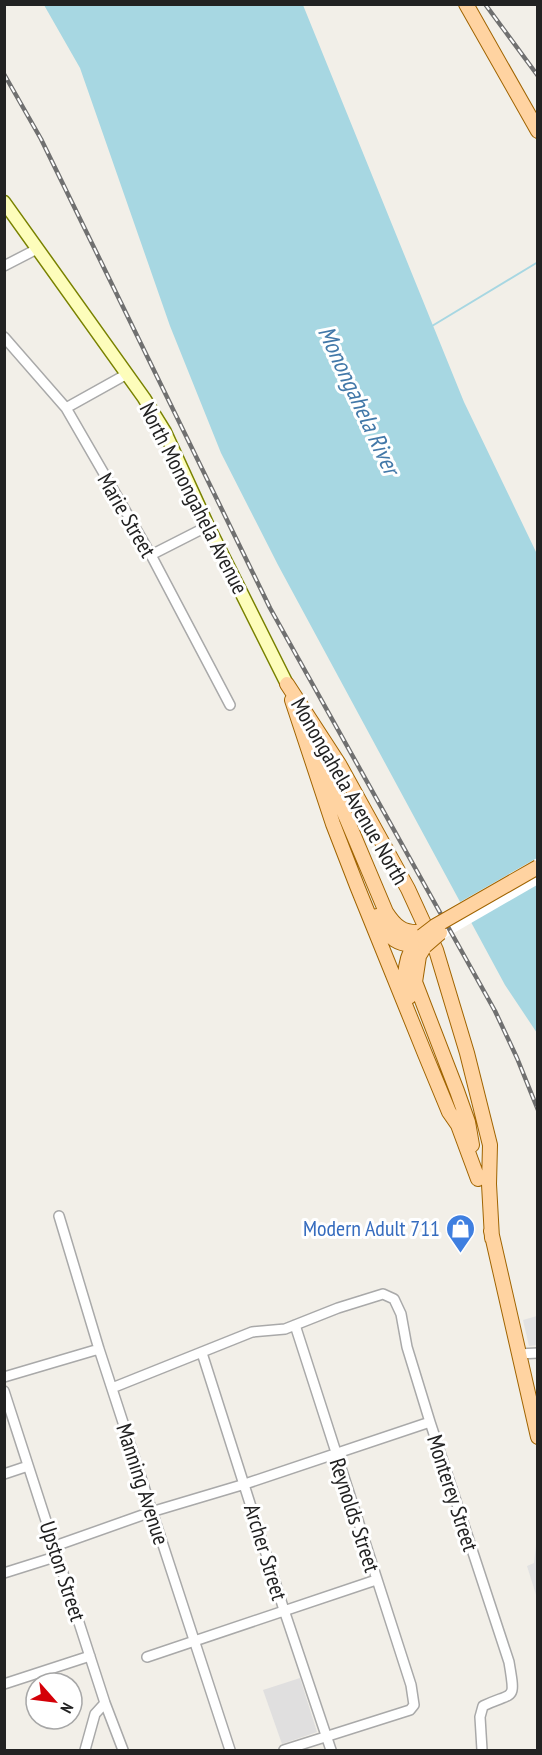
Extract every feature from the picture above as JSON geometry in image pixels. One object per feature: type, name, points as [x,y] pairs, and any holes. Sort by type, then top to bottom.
[{"type":"main road","points":[[466,4],[537,131]]},
{"type":"main road","name":"North Monongahela Avenue","points":[[4,202],[127,374],[165,432],[208,526],[287,684]]},
{"type":"main road","points":[[287,684],[316,745],[386,912],[400,929],[410,932],[421,940]]},
{"type":"main road","name":"Monongahela Avenue North","points":[[287,684],[333,824],[374,930],[449,1112],[458,1125],[478,1179]]},
{"type":"main road","name":"Monongahela Avenue North","points":[[287,684],[339,764],[408,889],[436,950],[468,1053],[490,1145],[489,1184],[492,1238]]},
{"type":"main road","points":[[313,762],[326,787],[382,928],[389,937],[395,940],[421,940]]},
{"type":"main road","points":[[458,1125],[407,992],[405,976],[408,959],[421,940],[537,867]]},
{"type":"main road","points":[[437,930],[537,877]]},
{"type":"main road","points":[[421,940],[415,982],[468,1122],[478,1179],[537,1437]]},
{"type":"street","points":[[4,266],[37,249]]},
{"type":"street","name":"Marie Street","points":[[4,337],[66,408],[151,555],[230,705]]},
{"type":"street","points":[[66,408],[127,374]]},
{"type":"street","points":[[151,555],[208,526]]},
{"type":"street","name":"Manning Avenue","points":[[59,1216],[151,1512],[230,1750]]},
{"type":"street","name":"Monterey Street","points":[[295,1325],[375,1296],[388,1294],[394,1299],[401,1314],[407,1347],[430,1422],[509,1662],[513,1687],[510,1695],[483,1706],[480,1717],[482,1750]]},
{"type":"street","points":[[112,1388],[252,1332],[285,1329],[295,1325]]},
{"type":"street","name":"Reynolds Street","points":[[295,1325],[411,1685],[414,1705],[410,1710],[327,1738]]},
{"type":"street","points":[[4,1377],[99,1348]]},
{"type":"street","name":"Archer Street","points":[[202,1353],[331,1750]]},
{"type":"street","points":[[518,1354],[537,1353]]},
{"type":"street","name":"Upston Street","points":[[4,1391],[105,1703],[123,1750]]},
{"type":"street","points":[[4,1573],[151,1512],[245,1484],[430,1422]]},
{"type":"street","points":[[4,1474],[28,1466]]},
{"type":"street","points":[[147,1658],[284,1610],[376,1581]]},
{"type":"street","points":[[4,1684],[90,1656]]},
{"type":"street","points":[[85,1750],[95,1714],[105,1703]]},
{"type":"street","points":[[284,1750],[327,1738]]},
{"type":"shaded area","points":[[537,1316],[537,1345],[529,1346],[523,1320]]},
{"type":"shaded area","points":[[537,1537],[537,1598],[527,1566],[534,1563]]},
{"type":"shaded area","points":[[300,1678],[317,1732],[282,1744],[263,1690]]},
{"type":"water","name":"Monongahela River","points":[[44,5],[303,5],[464,402],[537,554],[537,1033],[505,985],[278,565],[221,453],[170,326],[80,68]]},
{"type":"pier","points":[[537,858],[537,885],[440,941],[425,922]]},
{"type":"waterway","points":[[432,326],[538,262]]},
{"type":"railway","points":[[485,4],[538,76]]},
{"type":"railway","points":[[4,74],[41,139],[270,608],[495,1011],[538,1110]]},
{"type":"place","name":"Modern Adult 711","points":[[461,1254]]}]
